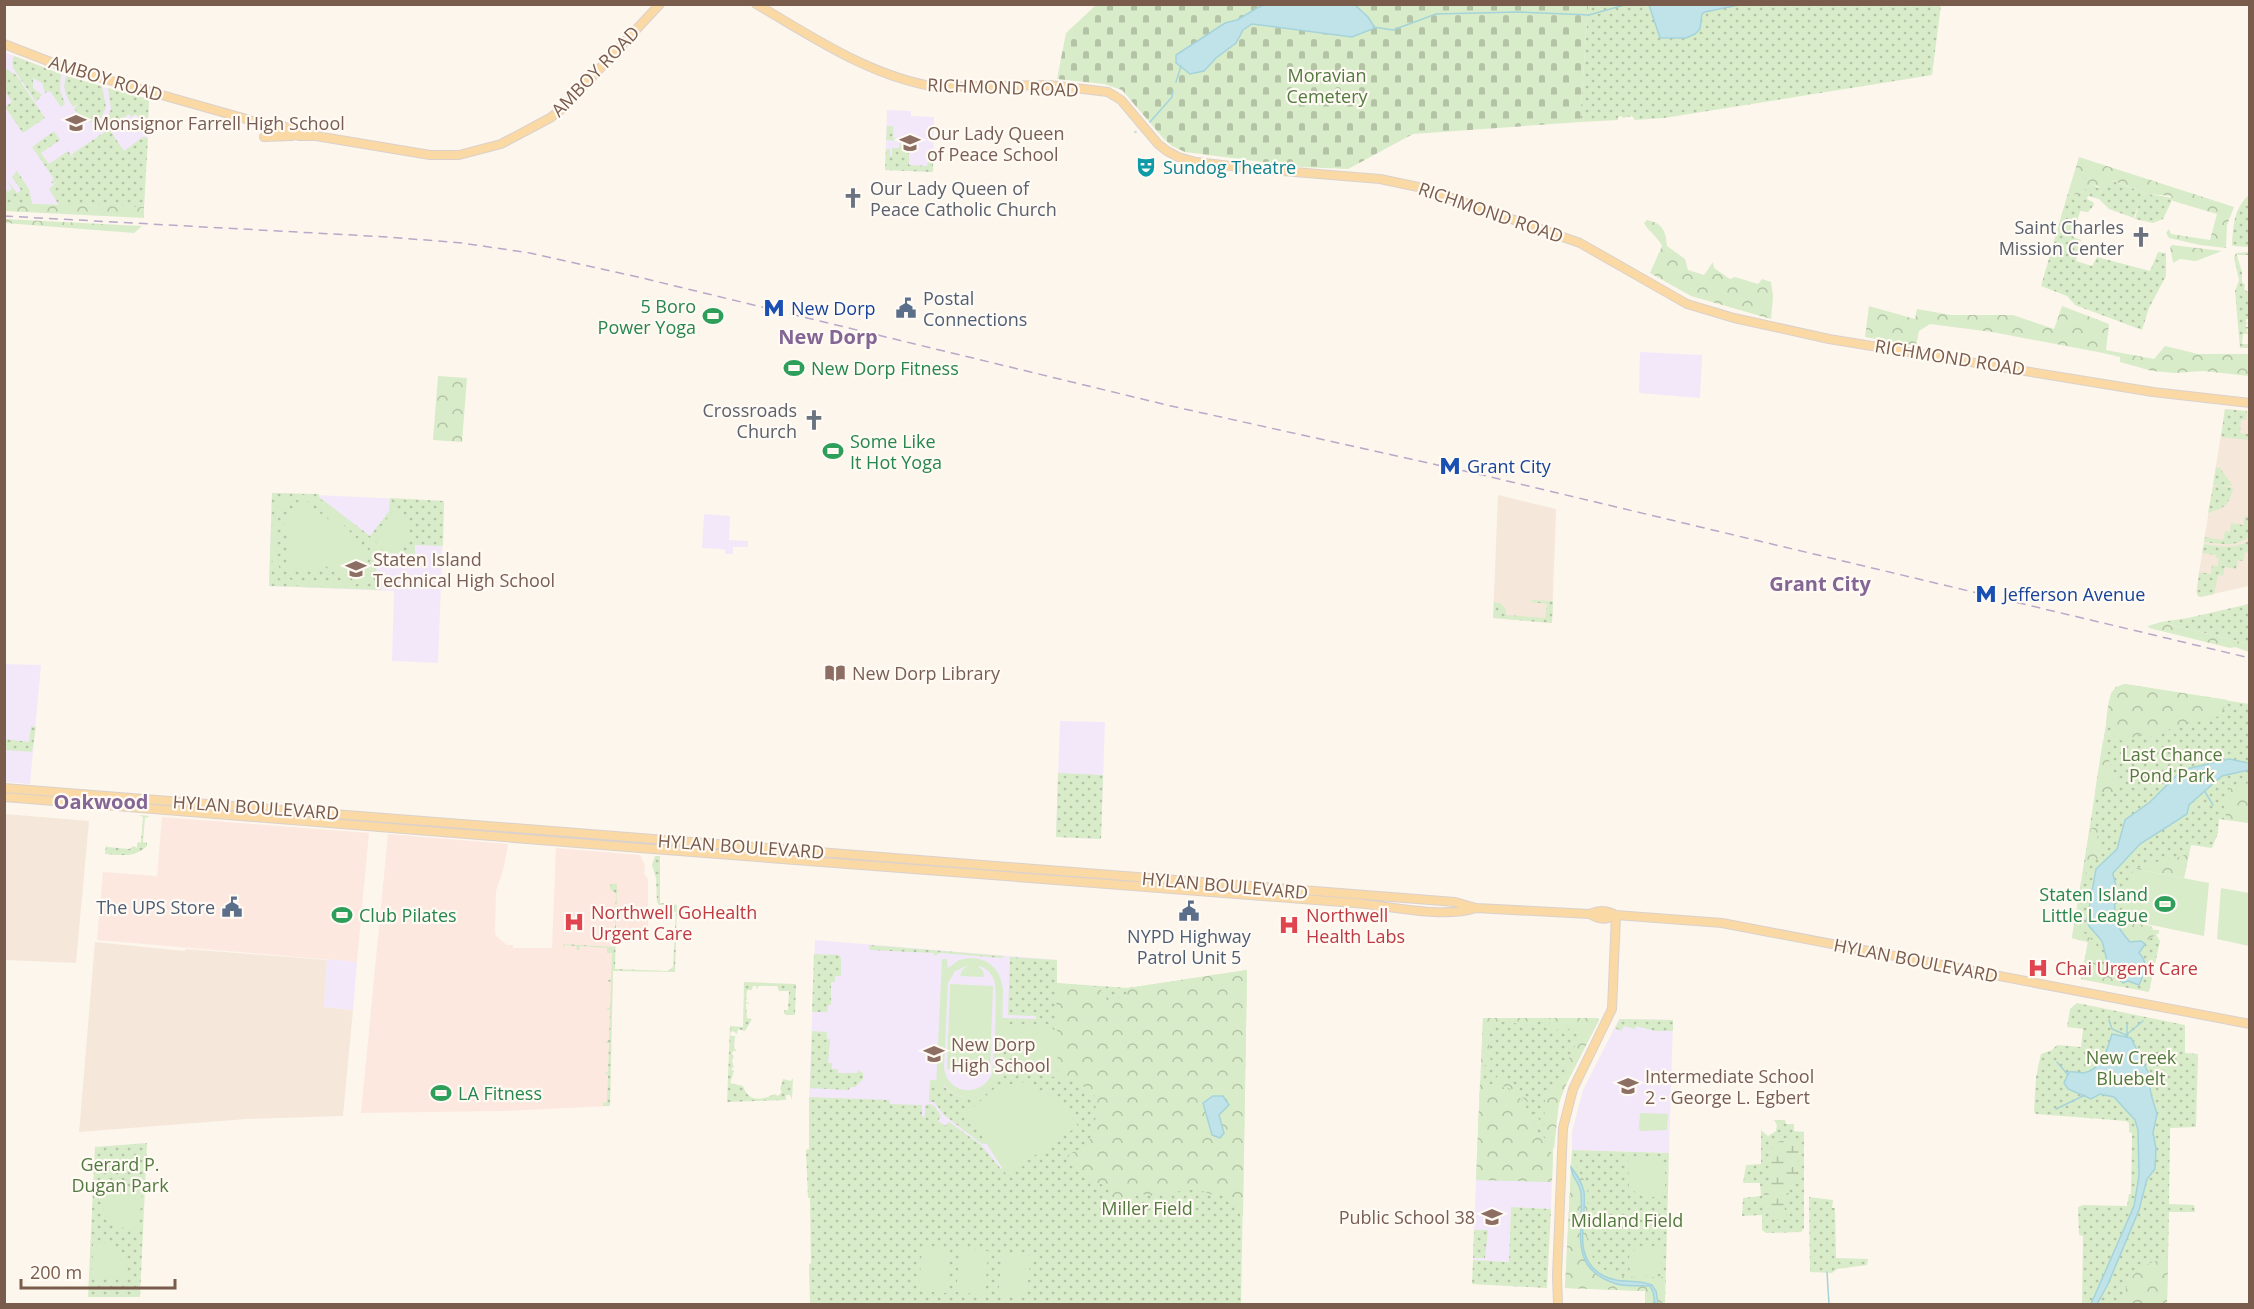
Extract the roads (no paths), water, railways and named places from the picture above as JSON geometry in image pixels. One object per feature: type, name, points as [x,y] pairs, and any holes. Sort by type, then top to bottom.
[{"type":"main road","name":"AMBOY ROAD","points":[[4,44],[66,68],[299,136],[316,136],[430,155],[465,154],[501,144],[550,118],[563,108],[660,4]]},
{"type":"main road","name":"RICHMOND ROAD","points":[[756,4],[885,75],[917,84],[936,87],[1049,85],[1108,92],[1121,100],[1167,151],[1187,159],[1307,175],[1380,179],[1432,190],[1580,243],[1681,301],[1734,318],[1829,339],[2153,392],[2250,403]]},
{"type":"main road","name":"AMBOY ROAD","points":[[243,118],[283,125],[316,136]]},
{"type":"main road","points":[[264,137],[299,136]]},
{"type":"main road","name":"HYLAN BOULEVARD","points":[[4,788],[989,864],[1205,887]]},
{"type":"main road","name":"HYLAN BOULEVARD","points":[[4,797],[988,875],[1455,902],[1476,908],[1590,914],[1598,919],[1608,919],[1616,915],[1717,922],[2250,1024]]},
{"type":"main road","points":[[624,837],[624,847]]},
{"type":"main road","points":[[988,875],[989,864]]},
{"type":"main road","points":[[1558,1305],[1557,1276],[1563,1128],[1573,1089],[1612,1009],[1616,915]]},
{"type":"main road","points":[[1553,1305],[1557,1276]]},
{"type":"water","points":[[1264,4],[1355,5],[1368,17],[1375,28],[1352,37],[1252,24],[1243,30],[1236,43],[1216,58],[1204,71],[1190,74],[1176,63],[1176,55],[1225,23],[1237,20]]},
{"type":"water","points":[[1739,4],[1705,12],[1702,14],[1700,29],[1686,38],[1660,38],[1649,5]]},
{"type":"water","points":[[2229,759],[2249,763],[2249,770],[2222,776],[2189,805],[2187,814],[2140,844],[2113,873],[2116,885],[2115,916],[2117,922],[2130,942],[2141,941],[2145,944],[2139,953],[2145,964],[2139,985],[2128,981],[2123,983],[2120,973],[2108,964],[2102,941],[2089,926],[2087,920],[2096,869],[2117,849],[2125,820],[2150,802],[2182,770]]},
{"type":"water","points":[[2112,1034],[2131,1038],[2148,1072],[2157,1114],[2153,1133],[2156,1148],[2155,1169],[2147,1179],[2139,1210],[2108,1284],[2097,1304],[2091,1304],[2134,1206],[2139,1176],[2138,1130],[2135,1120],[2114,1097],[2100,1094],[2091,1099],[2068,1089],[2064,1083],[2069,1072],[2083,1073],[2095,1068],[2106,1052]]},
{"type":"water","points":[[1213,1096],[1223,1096],[1229,1105],[1219,1115],[1224,1133],[1220,1138],[1212,1135],[1203,1103]]},
{"type":"water","points":[[1571,1167],[1581,1182],[1584,1192],[1583,1248],[1592,1267],[1608,1278],[1652,1285],[1656,1291],[1658,1304],[1655,1304],[1650,1286],[1617,1284],[1601,1277],[1584,1259],[1581,1247],[1581,1193]]},
{"type":"waterway","points":[[1373,27],[1393,30],[1436,14],[1518,12],[1589,15],[1628,4]]},
{"type":"waterway","points":[[1739,4],[1752,4]]},
{"type":"waterway","points":[[1176,82],[1181,66]]},
{"type":"waterway","points":[[1150,122],[1172,97],[1173,91]]},
{"type":"waterway","points":[[2205,792],[2213,805]]},
{"type":"waterway","points":[[2109,1020],[2112,1029],[2126,1035],[2143,1021]]},
{"type":"waterway","points":[[2127,1024],[2127,1037]]},
{"type":"waterway","points":[[2057,1062],[2068,1075]]},
{"type":"waterway","points":[[2056,1109],[2085,1095]]},
{"type":"waterway","points":[[1827,1272],[1829,1304]]},
{"type":"railway","points":[[4,216],[388,237],[462,243],[530,253],[1171,406],[1478,474],[2250,658]]},
{"type":"place","name":"Monsignor Farrell High School","points":[[76,123]]},
{"type":"place","name":"Our Lady Queen of Peace School","points":[[910,143]]},
{"type":"place","name":"Sundog Theatre","points":[[1146,167]]},
{"type":"place","name":"Our Lady Queen of Peace Catholic Church","points":[[853,198]]},
{"type":"place","name":"Saint Charles Mission Center","points":[[2141,237]]},
{"type":"place","name":"New Dorp","points":[[774,308]]},
{"type":"place","name":"Postal Connections","points":[[906,308]]},
{"type":"place","name":"5 Boro Power Yoga","points":[[713,316]]},
{"type":"place","name":"New Dorp Fitness","points":[[794,368]]},
{"type":"place","name":"Crossroads Church","points":[[814,420]]},
{"type":"place","name":"Some Like It Hot Yoga","points":[[833,451]]},
{"type":"place","name":"Grant City","points":[[1450,466]]},
{"type":"place","name":"Staten Island Technical High School","points":[[356,569]]},
{"type":"place","name":"Jefferson Avenue","points":[[1986,594]]},
{"type":"place","name":"New Dorp Library","points":[[835,673]]},
{"type":"place","name":"Staten Island Little League","points":[[2165,904]]},
{"type":"place","name":"The UPS Store","points":[[232,907]]},
{"type":"place","name":"NYPD Highway Patrol Unit 5","points":[[1189,911]]},
{"type":"place","name":"Club Pilates","points":[[342,915]]},
{"type":"place","name":"Northwell GoHealth Urgent Care","points":[[574,922]]},
{"type":"place","name":"Northwell Health Labs","points":[[1289,925]]},
{"type":"place","name":"Chai Urgent Care","points":[[2038,968]]},
{"type":"place","name":"New Dorp High School","points":[[934,1054]]},
{"type":"place","name":"Intermediate School 2 - George L. Egbert","points":[[1628,1086]]},
{"type":"place","name":"LA Fitness","points":[[441,1093]]},
{"type":"place","name":"Public School 38","points":[[1492,1217]]},
{"type":"district","name":"New Dorp","points":[[828,336]]},
{"type":"district","name":"Grant City","points":[[1820,583]]},
{"type":"district","name":"Oakwood","points":[[101,801]]},
{"type":"park label","name":"Moravian Cemetery","points":[[1327,85]]},
{"type":"park label","name":"Last Chance Pond Park","points":[[2172,764]]},
{"type":"park label","name":"New Creek Bluebelt","points":[[2131,1067]]},
{"type":"park label","name":"Gerard P. Dugan Park","points":[[120,1174]]},
{"type":"park label","name":"Miller Field","points":[[1147,1208]]},
{"type":"park label","name":"Midland Field","points":[[1627,1220]]}]
